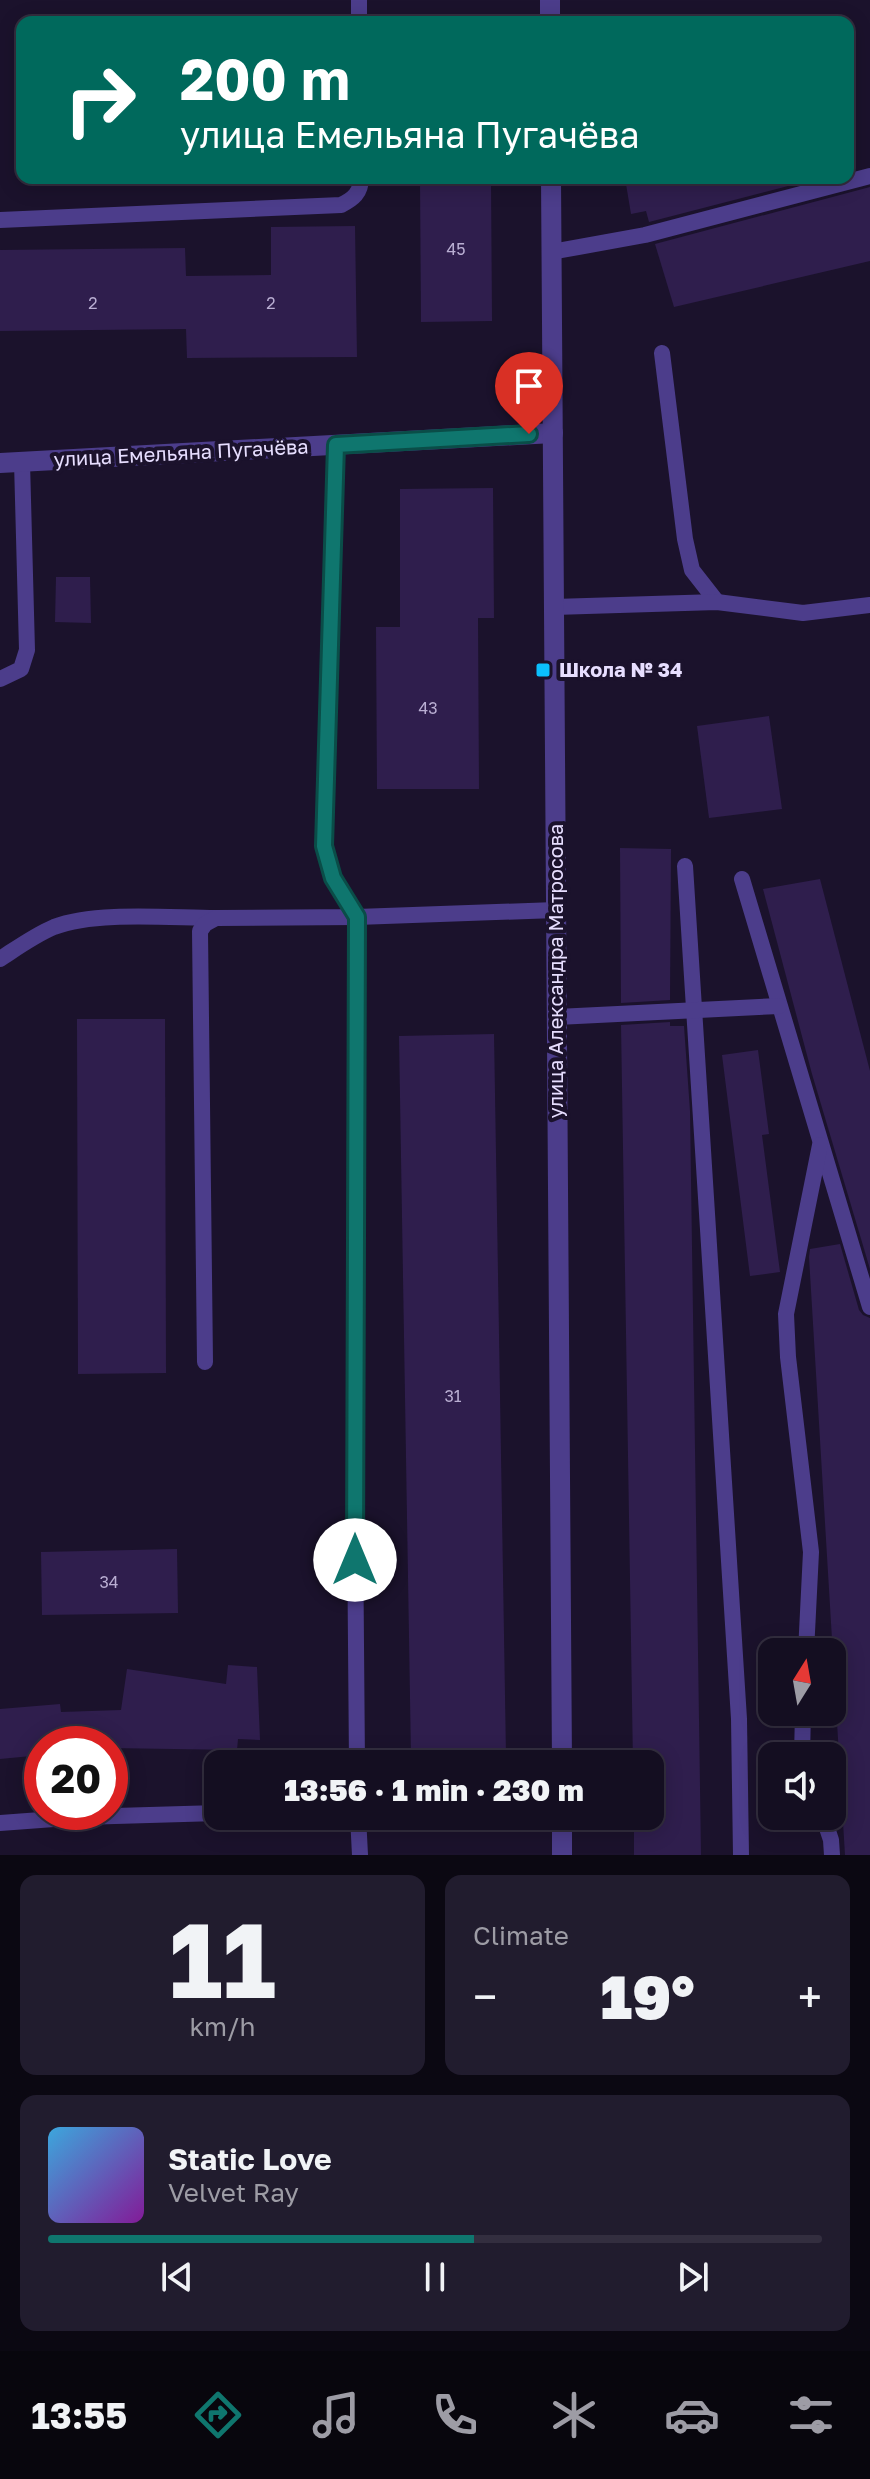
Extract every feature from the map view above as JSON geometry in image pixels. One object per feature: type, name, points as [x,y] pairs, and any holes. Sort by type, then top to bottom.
[{"type":"street","name":"улица Александра Матросова","points":[[551,184],[562,1750]]},
{"type":"street","name":"улица Емельяна Пугачёва","points":[[0,463],[553,433]]},
{"type":"street","points":[[562,1830],[562,1855]]},
{"type":"lane","points":[[0,220],[341,205],[354,199],[361,184]]},
{"type":"lane","points":[[551,252],[645,235],[839,184]]},
{"type":"lane","points":[[662,353],[688,554],[692,570],[717,602]]},
{"type":"lane","points":[[336,445],[324,846],[333,878],[357,917],[354,1403],[357,1750]]},
{"type":"lane","points":[[0,679],[21,669],[27,650],[22,462]]},
{"type":"lane","points":[[554,607],[717,602],[803,613],[870,605]]},
{"type":"lane","points":[[685,866],[738,1704],[741,1855]]},
{"type":"lane","points":[[742,879],[870,1307]]},
{"type":"lane","points":[[0,959],[53,928],[76,921],[108,918],[357,917],[556,910]]},
{"type":"lane","points":[[205,1362],[200,931],[216,918]]},
{"type":"lane","points":[[557,1017],[779,1006]]},
{"type":"lane","points":[[807,1638],[811,1552],[788,1357],[786,1314],[820,1145]]},
{"type":"lane","points":[[0,1823],[65,1817],[204,1813]]},
{"type":"lane","points":[[359,1830],[360,1855]]},
{"type":"lane","points":[[828,1830],[832,1855]]},
{"type":"building","points":[[420,184],[491,184],[492,321],[421,322]]},
{"type":"building","points":[[626,184],[796,184],[649,222],[646,211],[631,214]]},
{"type":"building","points":[[870,187],[870,261],[674,307],[655,244]]},
{"type":"building","points":[[355,226],[357,357],[187,358],[186,329],[0,331],[0,250],[185,248],[186,276],[271,275],[271,227]]},
{"type":"building","points":[[493,488],[494,618],[478,618],[479,789],[377,789],[376,627],[400,627],[400,489]]},
{"type":"building","points":[[56,577],[90,577],[91,623],[55,622]]},
{"type":"building","points":[[769,716],[782,809],[709,818],[697,726]]},
{"type":"building","points":[[620,848],[671,849],[670,1000],[621,1003]]},
{"type":"building","points":[[820,879],[870,1071],[870,1269],[812,1074],[763,889]]},
{"type":"building","points":[[77,1019],[165,1019],[166,1373],[78,1374]]},
{"type":"building","points":[[670,1022],[670,1026],[684,1026],[690,1111],[701,1855],[634,1855],[634,1830],[664,1830],[664,1750],[633,1750],[621,1025]]},
{"type":"building","points":[[494,1034],[506,1750],[411,1750],[399,1036]]},
{"type":"building","points":[[758,1050],[769,1134],[762,1135],[780,1272],[750,1276],[722,1055]]},
{"type":"building","points":[[840,1244],[859,1310],[870,1318],[870,1855],[845,1855],[846,1742],[838,1742],[837,1726],[846,1726],[846,1638],[832,1638],[810,1249]]},
{"type":"building","points":[[177,1549],[178,1613],[42,1615],[41,1552]]},
{"type":"building","points":[[228,1665],[257,1667],[260,1740],[238,1739],[237,1750],[128,1748],[128,1726],[24,1726],[24,1757],[0,1759],[0,1709],[60,1704],[61,1712],[121,1710],[127,1669],[226,1684]]},
{"type":"place","name":"Школа № 34","points":[[543,670]]},
{"type":"route","points":[[355,1560],[357,917],[333,878],[324,846],[336,445],[529,434]]}]
